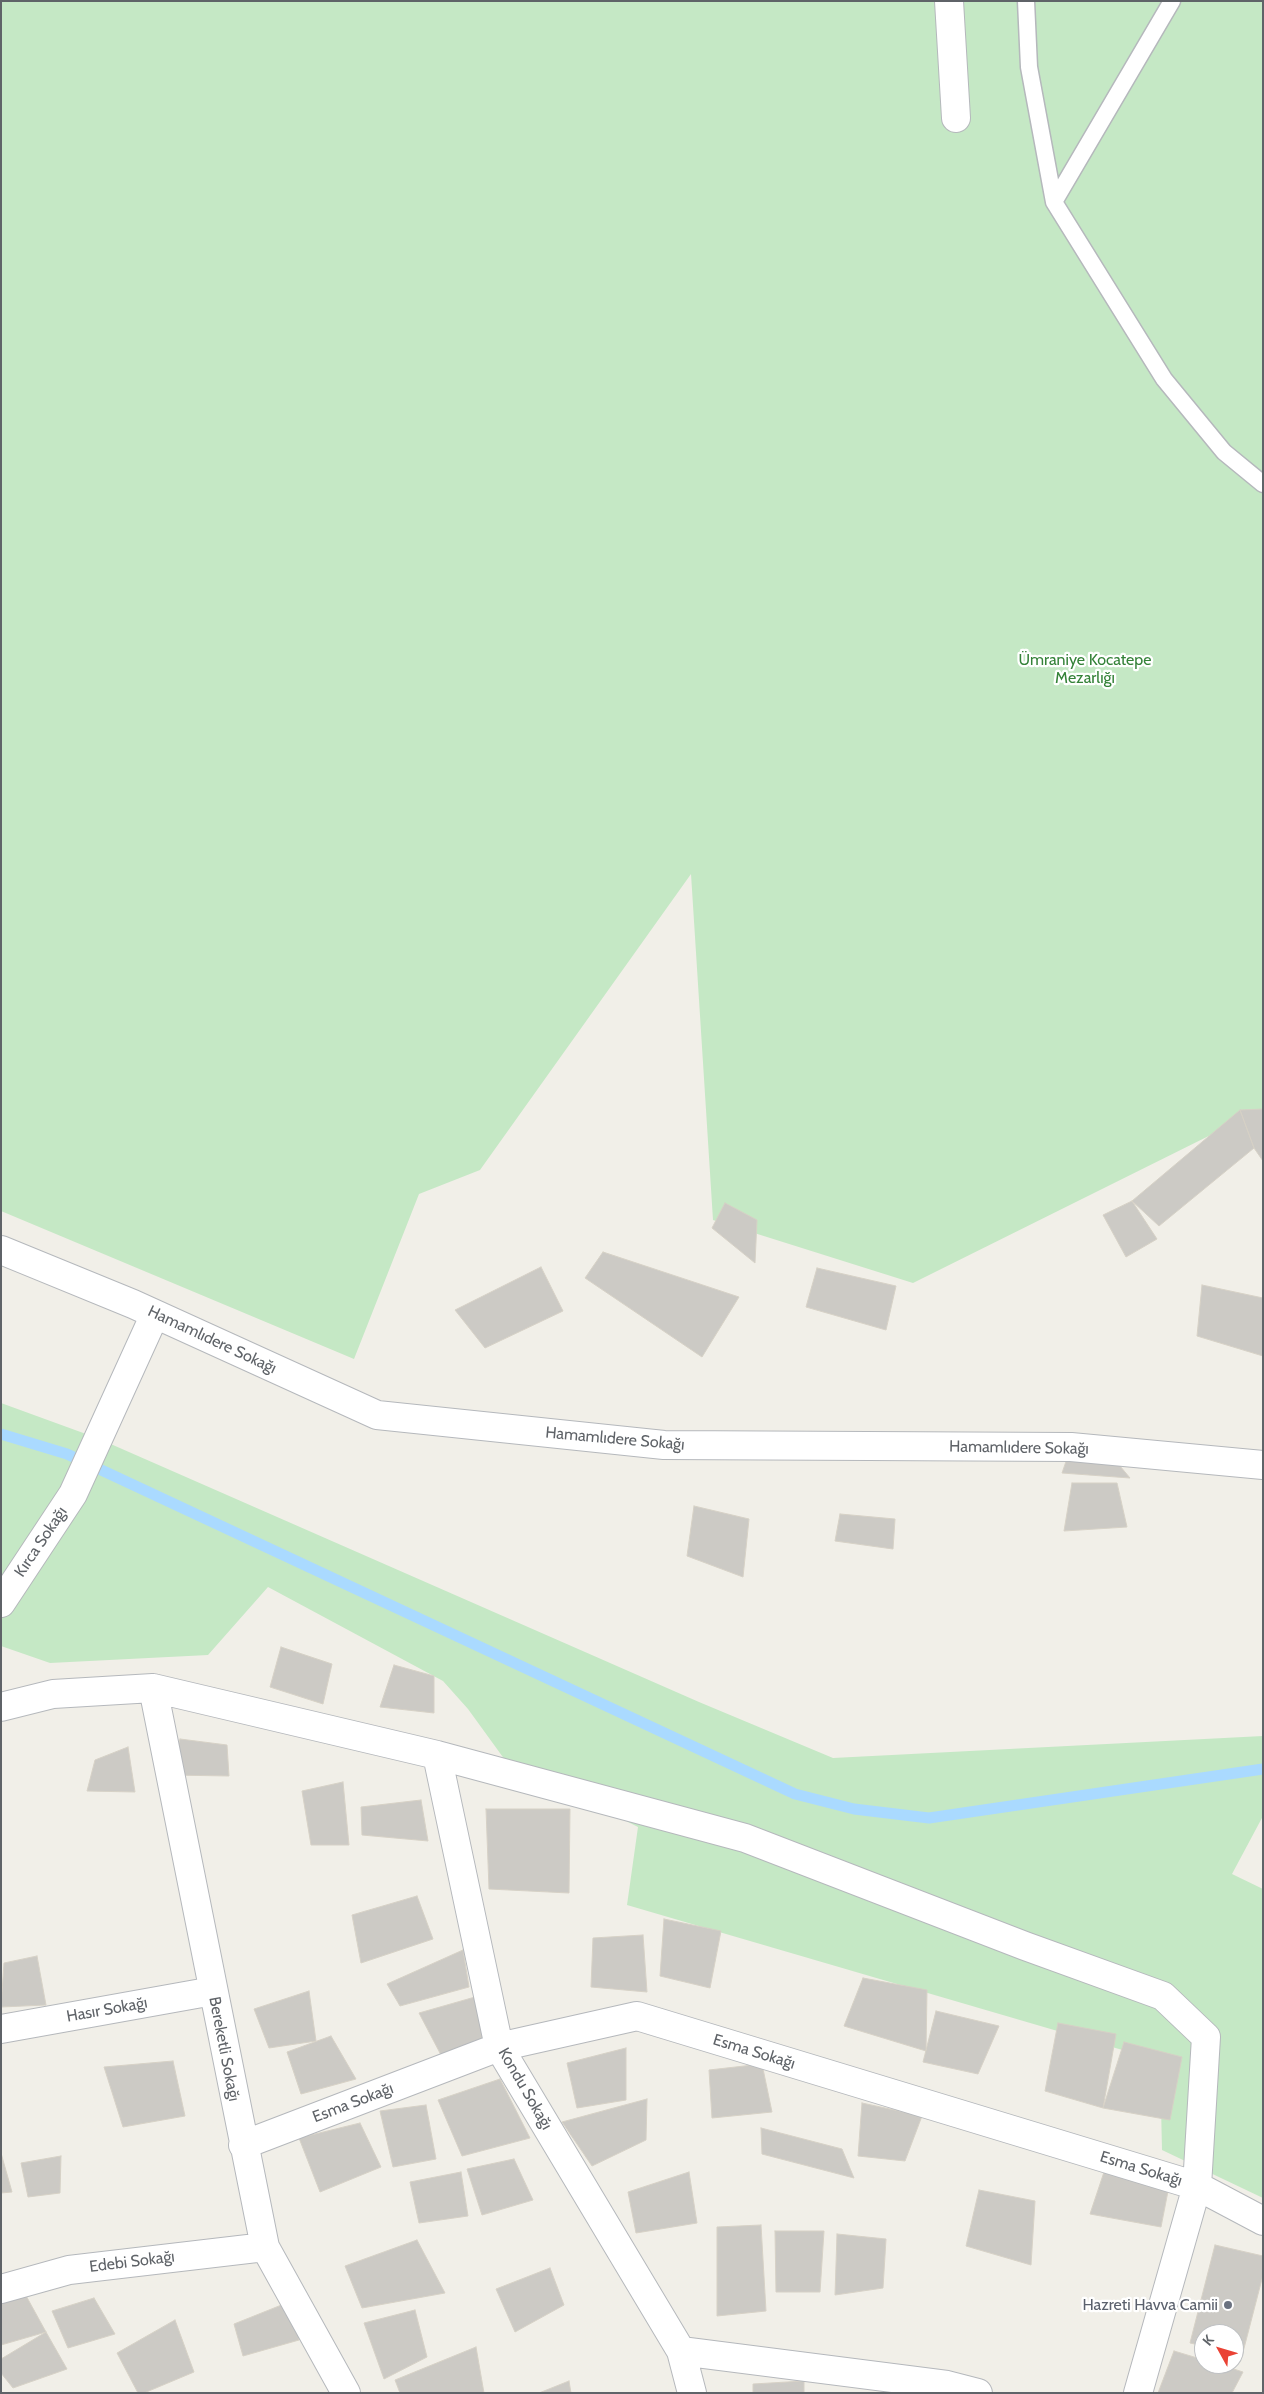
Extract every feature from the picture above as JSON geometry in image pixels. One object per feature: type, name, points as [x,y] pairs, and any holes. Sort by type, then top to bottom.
[{"type":"street","points":[[949,1],[956,118]]},
{"type":"street","name":"Hamamlıdere Sokağı","points":[[1,1250],[155,1314],[376,1415],[664,1446],[1071,1447],[1263,1465]]},
{"type":"street","name":"Kırca Sokağı","points":[[1,1603],[73,1494],[155,1314]]},
{"type":"street","points":[[1,1707],[53,1694],[153,1688],[437,1755],[745,1838],[1025,1946],[1163,1996],[1206,2037],[1197,2186],[1138,2393]]},
{"type":"street","name":"Bereketli Sokağı","points":[[153,1688],[243,2145],[265,2246],[346,2393]]},
{"type":"street","name":"Kondu Sokağı","points":[[437,1755],[499,2048],[680,2351],[692,2393]]},
{"type":"street","name":"Hasır Sokağı","points":[[1,2029],[213,1991]]},
{"type":"street","name":"Esma Sokağı","points":[[243,2145],[499,2048],[638,2016],[1197,2186],[1263,2221]]},
{"type":"street","name":"Edebi Sokağı","points":[[1,2289],[69,2270],[265,2246]]},
{"type":"street","points":[[680,2351],[978,2393]]},
{"type":"lane","points":[[1026,1],[1029,67],[1054,202],[1164,379],[1224,452],[1263,484]]},
{"type":"lane","points":[[1054,202],[1172,1]]},
{"type":"green space","name":"Ümraniye Kocatepe Mezarlığı","points":[[1,1],[1263,1],[1263,1109],[913,1283],[713,1220],[691,874],[480,1170],[419,1194],[354,1359],[1,1211]]},
{"type":"green space","points":[[1,1403],[97,1438],[699,1702],[833,1758],[1263,1736],[1263,1816],[1232,1874],[1263,1889],[1263,2198],[1162,2150],[1160,2061],[627,1905],[638,1827],[505,1760],[468,1709],[443,1681],[268,1587],[208,1655],[50,1663],[1,1646]]},
{"type":"building","points":[[1263,1109],[1263,1161],[1254,1148],[1240,1110]]},
{"type":"building","points":[[1240,1110],[1254,1148],[1159,1226],[1132,1201]]},
{"type":"building","points":[[1132,1201],[1157,1239],[1126,1257],[1103,1215]]},
{"type":"building","points":[[725,1203],[757,1220],[755,1263],[712,1228]]},
{"type":"building","points":[[603,1252],[739,1297],[702,1357],[585,1278]]},
{"type":"building","points":[[541,1267],[563,1311],[485,1348],[455,1310]]},
{"type":"building","points":[[817,1268],[896,1286],[886,1330],[806,1307]]},
{"type":"building","points":[[1202,1285],[1263,1298],[1263,1356],[1197,1336]]},
{"type":"building","points":[[1071,1447],[1115,1460],[1130,1478],[1062,1473]]},
{"type":"building","points":[[1072,1483],[1117,1483],[1127,1527],[1064,1531]]},
{"type":"building","points":[[694,1506],[749,1519],[743,1577],[687,1556]]},
{"type":"building","points":[[840,1514],[895,1519],[893,1549],[835,1541]]},
{"type":"building","points":[[281,1647],[332,1664],[323,1704],[270,1687]]},
{"type":"building","points":[[394,1665],[434,1676],[434,1713],[380,1707]]},
{"type":"building","points":[[180,1739],[227,1745],[229,1776],[170,1775]]},
{"type":"building","points":[[128,1747],[135,1792],[87,1791],[95,1760]]},
{"type":"building","points":[[343,1782],[349,1845],[311,1845],[302,1791]]},
{"type":"building","points":[[421,1800],[428,1841],[362,1835],[361,1807]]},
{"type":"building","points":[[486,1809],[570,1809],[569,1893],[489,1889]]},
{"type":"building","points":[[417,1896],[433,1939],[361,1963],[352,1915]]},
{"type":"building","points":[[664,1919],[721,1931],[710,1988],[660,1976]]},
{"type":"building","points":[[643,1935],[647,1992],[591,1987],[593,1938]]},
{"type":"building","points":[[463,1950],[469,1987],[400,2006],[387,1984]]},
{"type":"building","points":[[37,1956],[46,2005],[1,2007],[4,1963]]},
{"type":"building","points":[[863,1978],[927,1990],[926,2051],[844,2026]]},
{"type":"building","points":[[309,1991],[316,2041],[269,2048],[254,2009]]},
{"type":"building","points":[[475,1997],[490,2040],[441,2055],[419,2013]]},
{"type":"building","points":[[936,2011],[999,2026],[978,2074],[923,2062]]},
{"type":"building","points":[[1058,2023],[1116,2034],[1103,2108],[1045,2091]]},
{"type":"building","points":[[331,2036],[356,2079],[301,2094],[287,2052]]},
{"type":"building","points":[[1124,2042],[1182,2057],[1170,2120],[1103,2108]]},
{"type":"building","points":[[626,2048],[626,2100],[577,2108],[567,2063]]},
{"type":"building","points":[[173,2061],[185,2116],[123,2127],[104,2067]]},
{"type":"building","points":[[762,2064],[772,2112],[712,2118],[709,2070]]},
{"type":"building","points":[[500,2079],[530,2138],[462,2156],[438,2100]]},
{"type":"building","points":[[647,2099],[646,2140],[592,2166],[562,2122]]},
{"type":"building","points":[[862,2103],[922,2116],[905,2161],[858,2156]]},
{"type":"building","points":[[426,2105],[436,2159],[393,2167],[380,2111]]},
{"type":"building","points":[[360,2123],[381,2167],[320,2192],[299,2138]]},
{"type":"building","points":[[761,2128],[842,2149],[854,2178],[762,2154]]},
{"type":"building","points":[[1,2153],[12,2192],[1,2193]]},
{"type":"building","points":[[61,2156],[60,2193],[28,2197],[21,2163]]},
{"type":"building","points":[[514,2159],[533,2200],[482,2215],[467,2169]]},
{"type":"building","points":[[1108,2160],[1169,2186],[1161,2227],[1090,2214]]},
{"type":"building","points":[[461,2172],[468,2216],[419,2223],[410,2182]]},
{"type":"building","points":[[689,2172],[697,2223],[636,2233],[628,2192]]},
{"type":"building","points":[[979,2190],[1035,2201],[1031,2265],[966,2246]]},
{"type":"building","points":[[761,2225],[766,2311],[717,2316],[717,2227]]},
{"type":"building","points":[[775,2231],[824,2231],[820,2292],[776,2292]]},
{"type":"building","points":[[837,2234],[886,2239],[883,2288],[835,2295]]},
{"type":"building","points":[[417,2240],[445,2293],[362,2308],[345,2266]]},
{"type":"building","name":"Hazreti Havva Camii","points":[[1215,2245],[1263,2256],[1263,2275],[1244,2348],[1244,2324],[1195,2324]]},
{"type":"building","points":[[550,2268],[564,2305],[515,2332],[496,2289]]},
{"type":"building","points":[[24,2292],[46,2332],[1,2345],[1,2301]]},
{"type":"building","points":[[94,2298],[115,2334],[68,2348],[52,2311]]},
{"type":"building","points":[[294,2300],[299,2340],[243,2356],[234,2324]]},
{"type":"building","points":[[415,2310],[427,2357],[384,2379],[364,2323]]},
{"type":"building","points":[[175,2320],[194,2372],[144,2393],[138,2393],[117,2353]]},
{"type":"building","name":"Hazreti Havva Camii","points":[[1194,2327],[1194,2344],[1190,2343]]},
{"type":"building","points":[[46,2332],[67,2369],[13,2388],[1,2373],[1,2359]]},
{"type":"building","points":[[476,2347],[484,2393],[400,2393],[395,2380]]},
{"type":"building","points":[[1174,2351],[1194,2357],[1194,2374],[1242,2374],[1232,2393],[1158,2393]]},
{"type":"building","points":[[569,2381],[571,2393],[539,2393]]},
{"type":"building","points":[[804,2381],[804,2393],[753,2393],[753,2384]]},
{"type":"waterway","points":[[1,1434],[67,1454],[795,1794],[854,1809],[929,1818],[1263,1769]]},
{"type":"place","name":"Hazreti Havva Camii","points":[[1228,2305]]}]
